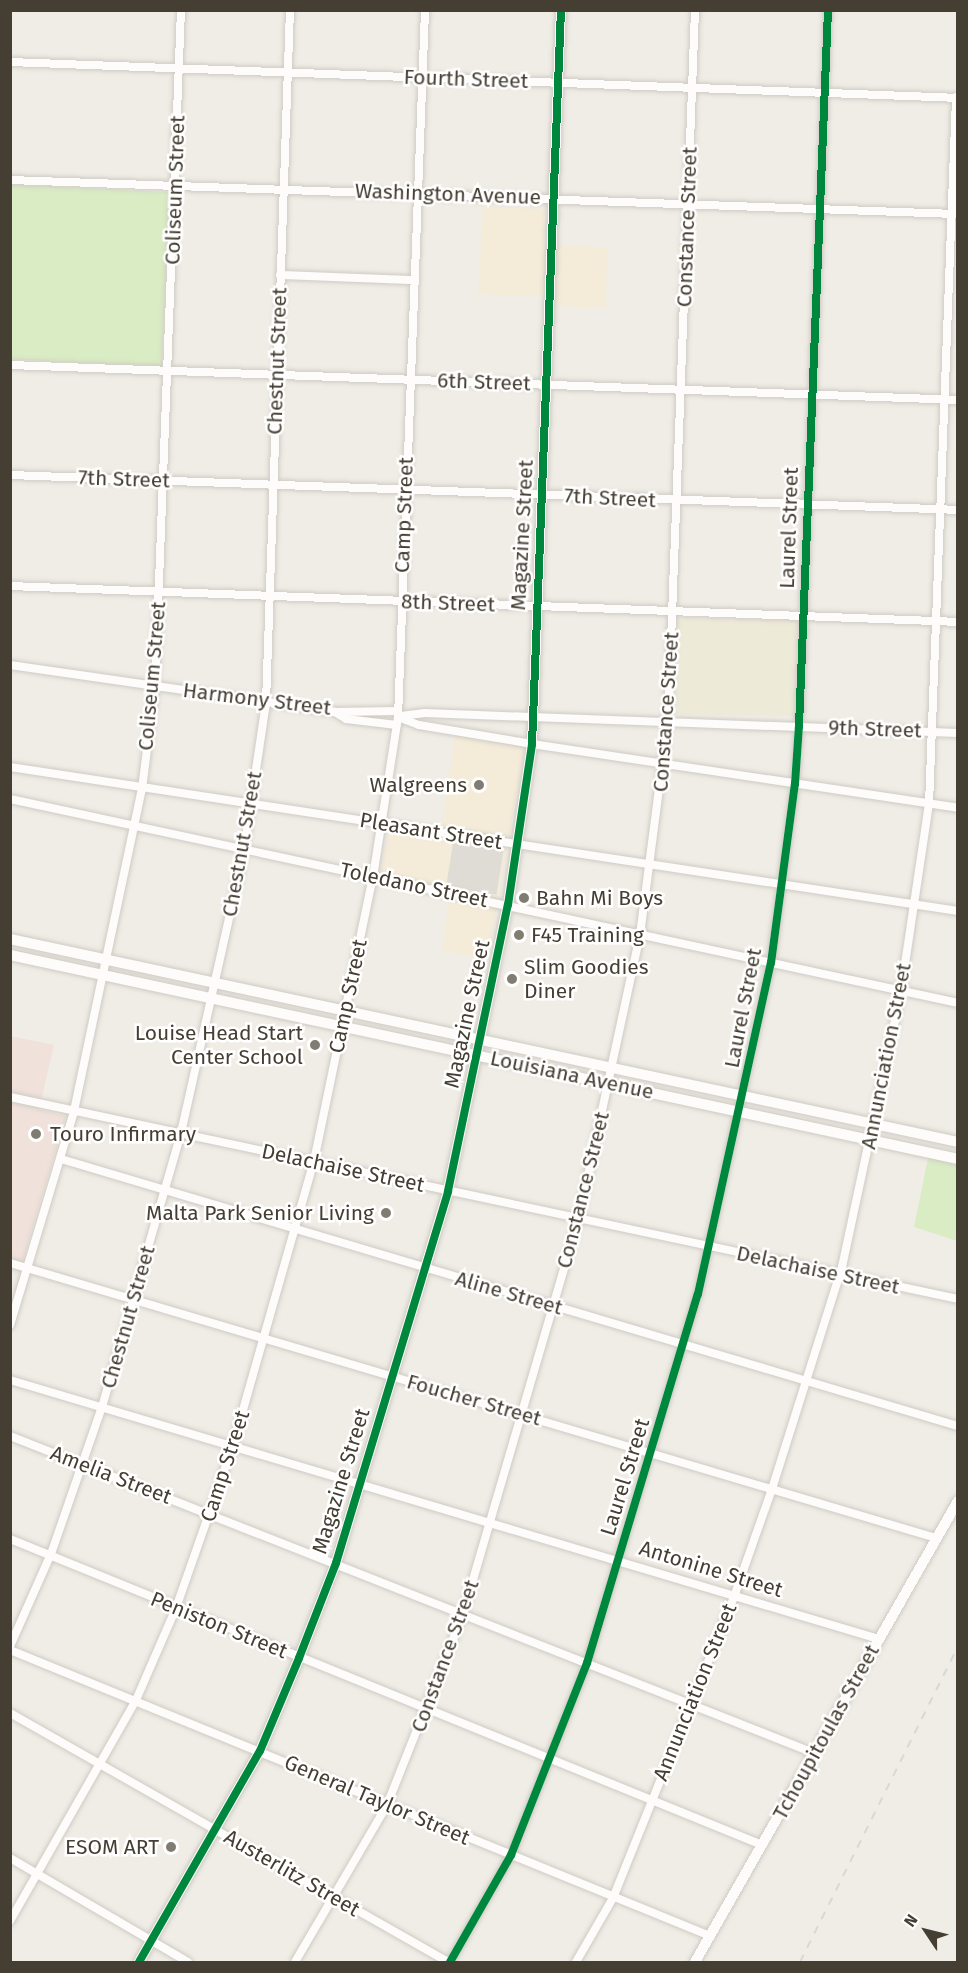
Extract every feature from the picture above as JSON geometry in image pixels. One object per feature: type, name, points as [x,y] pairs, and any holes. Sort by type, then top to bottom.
[{"type":"street","name":"Coliseum Street","points":[[10,1325],[74,1111],[142,789],[155,686],[165,480],[167,370],[177,186],[181,10]]},
{"type":"street","name":"Chestnut Street","points":[[10,1648],[51,1554],[85,1465],[134,1299],[182,1133],[244,850],[266,703],[290,10]]},
{"type":"street","name":"Camp Street","points":[[10,1921],[136,1700],[176,1608],[233,1445],[297,1228],[314,1161],[373,877],[397,717],[412,280],[418,193],[425,10]]},
{"type":"street","name":"Magazine Street","points":[[139,1962],[260,1751],[299,1658],[336,1563],[448,1191],[508,905],[519,844],[532,744],[561,10]]},
{"type":"street","name":"Constance Street","points":[[295,1962],[387,1804],[463,1614],[579,1217],[640,935],[665,764],[668,720],[695,10]]},
{"type":"street","name":"Laurel Street","points":[[449,1962],[511,1855],[587,1663],[684,1344],[710,1247],[741,1112],[771,963],[795,784],[799,726],[828,10]]},
{"type":"street","name":"Fourth Street","points":[[10,62],[957,98]]},
{"type":"street","name":"Annunciation Street","points":[[576,1962],[613,1898],[735,1594],[772,1489],[839,1274],[901,991],[929,804],[945,399],[955,214],[957,98]]},
{"type":"street","name":"Washington Avenue","points":[[10,180],[284,188],[955,214]]},
{"type":"street","points":[[280,275],[412,280]]},
{"type":"street","name":"6th Street","points":[[10,365],[957,400]]},
{"type":"street","name":"7th Street","points":[[10,475],[542,494],[808,507],[957,510]]},
{"type":"street","name":"8th Street","points":[[10,586],[957,622]]},
{"type":"street","name":"Harmony Street","points":[[10,665],[266,703],[397,717],[419,725],[532,744],[957,808]]},
{"type":"street","points":[[335,712],[346,719],[397,717]]},
{"type":"street","name":"9th Street","points":[[397,717],[425,713],[668,720],[957,733]]},
{"type":"street","name":"Pleasant Street","points":[[10,767],[142,789],[957,911]]},
{"type":"street","name":"Toledano Street","points":[[10,800],[957,1003]]},
{"type":"street","name":"Louisiana Avenue","points":[[10,939],[957,1142]]},
{"type":"street","name":"Louisiana Avenue","points":[[10,955],[957,1159]]},
{"type":"street","points":[[542,1068],[545,1053]]},
{"type":"street","name":"Delachaise Street","points":[[10,1097],[957,1299]]},
{"type":"street","name":"Aline Street","points":[[61,1159],[957,1426]]},
{"type":"street","name":"Foucher Street","points":[[10,1263],[265,1336],[936,1538]]},
{"type":"street","name":"Antonine Street","points":[[10,1380],[618,1559],[879,1639]]},
{"type":"street","name":"Amelia Street","points":[[10,1436],[211,1513],[814,1753]]},
{"type":"street","name":"Tchoupitoulas Street","points":[[695,1962],[957,1501]]},
{"type":"street","name":"Peniston Street","points":[[10,1539],[762,1845]]},
{"type":"street","name":"General Taylor Street","points":[[10,1648],[710,1936]]},
{"type":"street","name":"Austerlitz Street","points":[[10,1713],[449,1962]]},
{"type":"street","points":[[10,1858],[188,1962]]},
{"type":"shaded area","points":[[483,206],[545,209],[544,244],[607,248],[606,308],[555,306],[555,297],[478,294]]},
{"type":"shaded area","points":[[678,618],[797,620],[795,716],[676,714]]},
{"type":"shaded area","points":[[455,734],[525,745],[487,960],[442,950],[451,889],[380,876],[389,829],[440,837]]},
{"type":"shaded area","points":[[453,843],[503,851],[496,894],[446,886]]},
{"type":"shaded area","name":"Touro Infirmary","points":[[10,1036],[54,1045],[39,1109],[66,1116],[22,1263],[11,1259]]},
{"type":"green space","points":[[11,184],[171,192],[162,367],[10,359]]},
{"type":"green space","points":[[929,1153],[957,1159],[957,1241],[914,1227]]},
{"type":"railway","points":[[800,1962],[958,1647]]},
{"type":"cycle path","points":[[139,1962],[260,1751],[299,1658],[336,1563],[448,1191],[508,905],[532,744],[561,10]]},
{"type":"cycle path","points":[[450,1962],[511,1855],[587,1663],[698,1294],[771,963],[795,784],[799,726],[828,10]]},
{"type":"place","name":"Walgreens","points":[[479,785]]},
{"type":"place","name":"Bahn Mi Boys","points":[[524,898]]},
{"type":"place","name":"F45 Training","points":[[519,935]]},
{"type":"place","name":"Slim Goodies Diner","points":[[512,979]]},
{"type":"place","name":"Louise Head Start Center School","points":[[315,1045]]},
{"type":"place","name":"Touro Infirmary","points":[[36,1134]]},
{"type":"place","name":"Malta Park Senior Living","points":[[386,1213]]},
{"type":"place","name":"ESOM ART","points":[[171,1847]]}]
